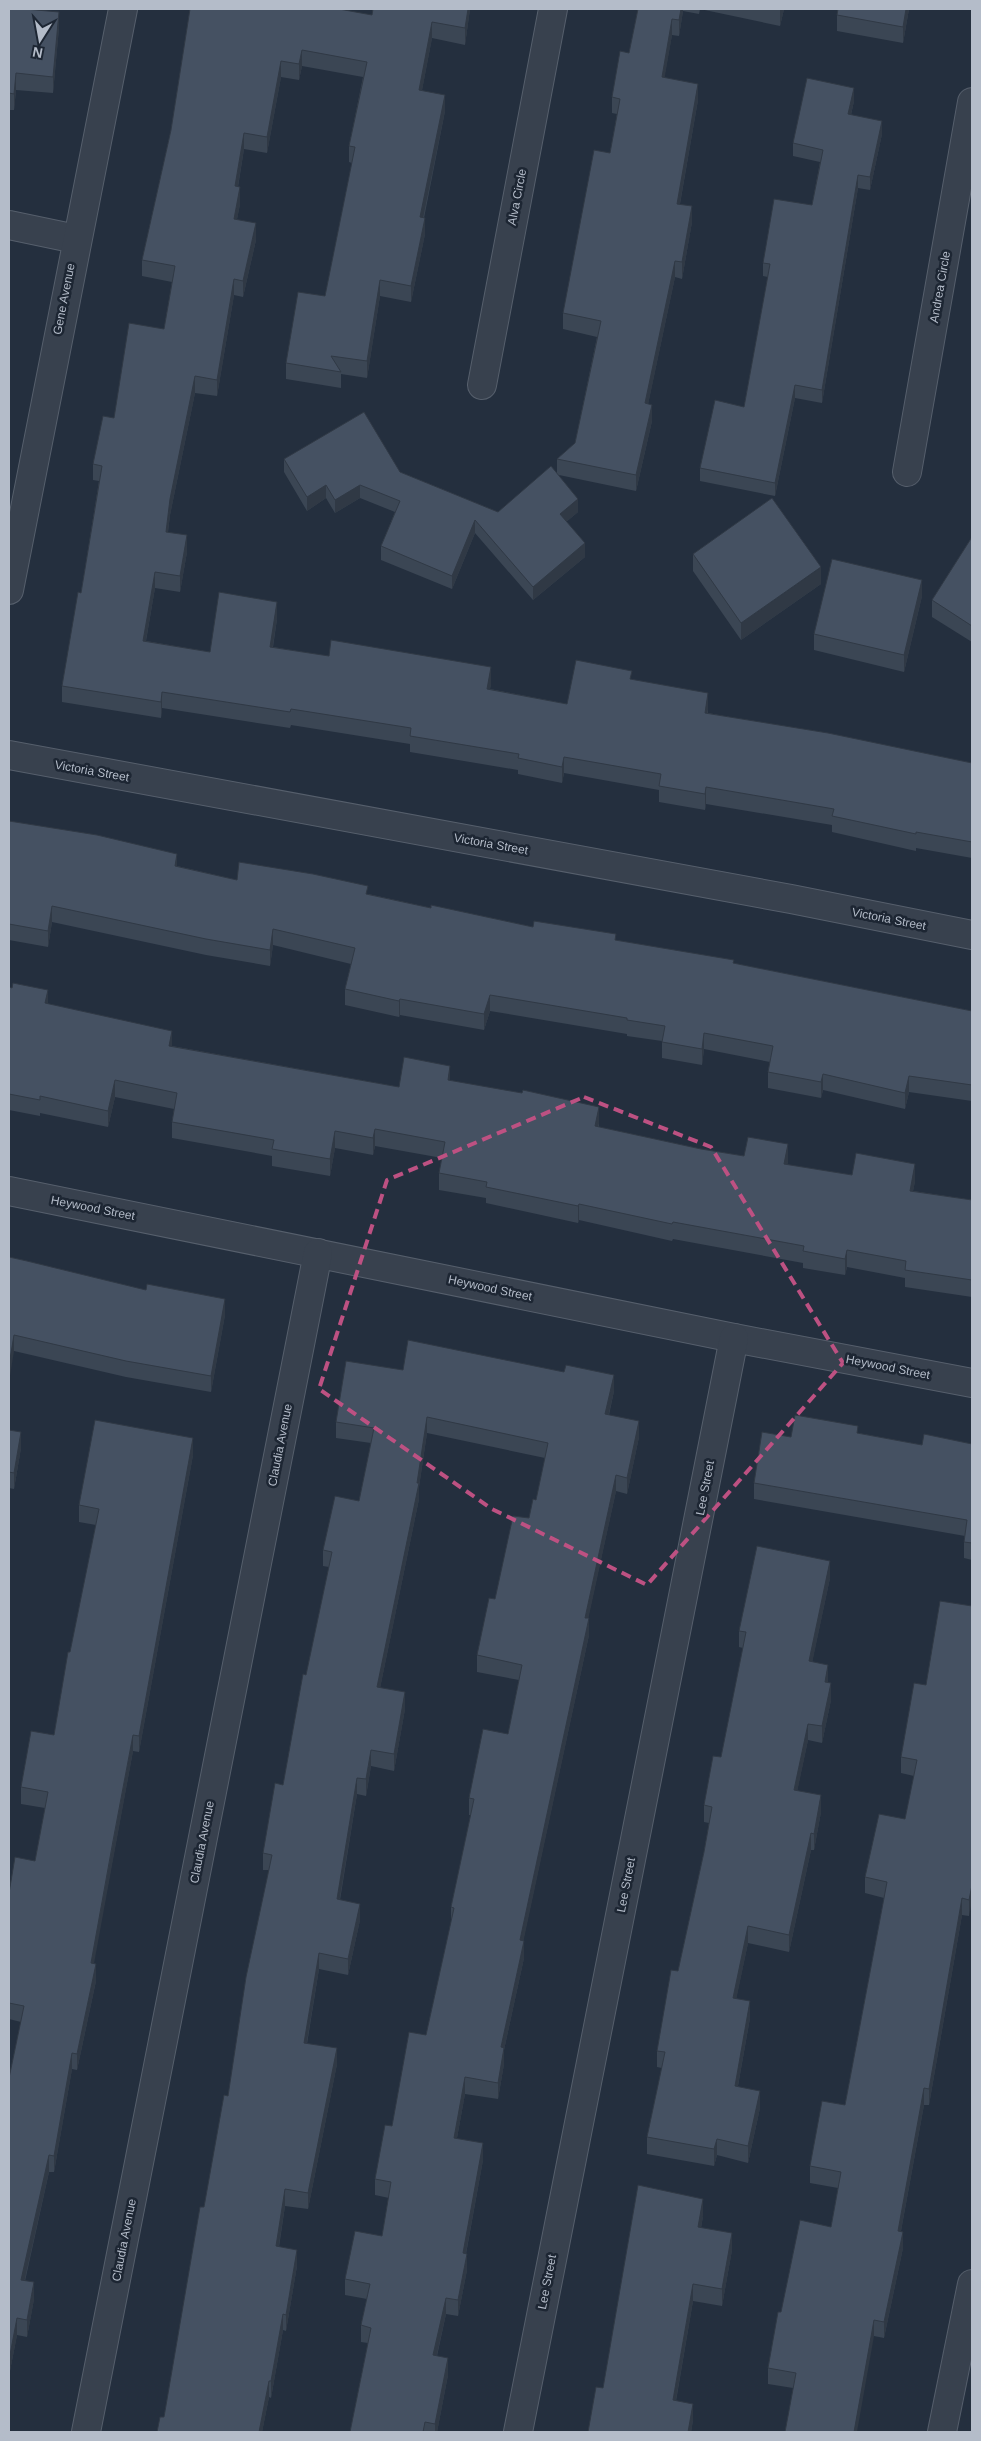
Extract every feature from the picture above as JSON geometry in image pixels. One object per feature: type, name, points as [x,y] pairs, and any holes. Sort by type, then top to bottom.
[{"type":"street","name":"Gene Avenue","points":[[9,590],[76,238],[123,9]]},
{"type":"street","name":"Alva Circle","points":[[482,385],[553,9]]},
{"type":"street","name":"Andrea Circle","points":[[907,472],[972,102]]},
{"type":"street","points":[[9,225],[76,238]]},
{"type":"street","name":"Victoria Street","points":[[9,756],[781,897],[972,935]]},
{"type":"street","name":"Heywood Street","points":[[9,1192],[318,1252],[734,1338],[972,1383]]},
{"type":"street","name":"Claudia Avenue","points":[[86,2432],[318,1252]]},
{"type":"street","name":"Lee Street","points":[[518,2432],[734,1338]]},
{"type":"street","points":[[942,2432],[972,2284]]},
{"type":"highlighted area","points":[[584,1097],[711,1147],[843,1363],[647,1585],[492,1509],[319,1389],[387,1180]]},
{"type":"building","points":[[9,9],[59,12],[53,77],[16,73],[14,94],[9,93]]},
{"type":"building","points":[[190,9],[339,9],[372,15],[373,9],[468,9],[465,28],[432,22],[419,90],[445,95],[420,217],[425,218],[411,286],[380,280],[367,361],[331,356],[341,372],[286,363],[298,292],[325,296],[355,147],[349,146],[367,62],[302,50],[299,64],[281,61],[267,137],[244,133],[235,186],[240,187],[234,219],[256,223],[243,281],[234,279],[217,380],[195,376],[170,499],[166,532],[187,535],[180,576],[155,572],[143,641],[210,652],[219,592],[277,602],[270,647],[329,656],[331,640],[491,667],[487,689],[567,704],[576,660],[632,671],[630,679],[708,693],[705,713],[828,733],[972,763],[972,842],[916,832],[916,834],[832,816],[834,809],[706,787],[705,794],[659,786],[661,774],[564,757],[562,767],[518,758],[519,754],[410,736],[411,728],[291,709],[290,712],[162,692],[161,702],[62,686],[78,592],[81,593],[102,466],[93,464],[103,416],[114,418],[129,323],[164,329],[175,266],[142,260],[171,130]]},
{"type":"building","points":[[638,9],[681,9],[679,20],[672,19],[662,77],[698,84],[677,204],[692,206],[682,262],[675,261],[645,403],[652,405],[636,475],[557,459],[575,443],[601,321],[563,313],[594,150],[610,153],[620,99],[612,97],[620,51],[629,53]]},
{"type":"building","points":[[838,9],[906,9],[903,27],[837,15]]},
{"type":"building","points":[[807,78],[854,88],[848,114],[882,121],[870,177],[858,175],[822,390],[795,385],[775,483],[700,468],[715,400],[744,407],[770,264],[763,263],[774,199],[812,205],[823,150],[793,143]]},
{"type":"building","points":[[364,412],[400,472],[498,512],[551,466],[578,499],[560,514],[585,543],[533,587],[475,520],[452,576],[381,546],[400,501],[360,485],[335,500],[326,485],[307,497],[284,459]]},
{"type":"building","points":[[772,498],[821,567],[741,623],[693,554]]},
{"type":"building","points":[[972,537],[972,626],[932,600]]},
{"type":"building","points":[[832,559],[922,580],[904,655],[814,634]]},
{"type":"building","points":[[9,821],[97,835],[177,854],[175,866],[237,880],[239,862],[313,874],[368,886],[366,894],[431,908],[431,905],[533,927],[534,921],[616,934],[615,940],[734,960],[733,963],[972,1011],[972,1085],[909,1076],[905,1093],[823,1074],[821,1082],[768,1072],[773,1046],[704,1033],[702,1049],[662,1042],[665,1026],[490,995],[484,1014],[400,999],[399,1001],[345,989],[355,948],[273,929],[270,950],[206,939],[52,906],[48,931],[9,924]]},
{"type":"building","points":[[13,983],[48,990],[45,1003],[172,1031],[169,1046],[399,1087],[404,1057],[450,1066],[448,1080],[522,1093],[523,1090],[599,1107],[595,1126],[701,1149],[744,1156],[748,1137],[788,1144],[784,1164],[852,1175],[856,1153],[915,1164],[910,1191],[972,1200],[972,1280],[905,1270],[906,1261],[847,1250],[845,1259],[803,1251],[804,1246],[673,1222],[672,1224],[486,1187],[487,1182],[439,1173],[445,1142],[375,1129],[373,1138],[335,1131],[330,1159],[272,1149],[274,1140],[172,1122],[177,1093],[115,1080],[108,1111],[40,1096],[40,1100],[9,1094],[9,987],[12,988]]},
{"type":"building","points":[[9,1257],[146,1290],[147,1284],[225,1299],[211,1376],[126,1361],[14,1335],[9,1365]]},
{"type":"building","points":[[408,1340],[564,1372],[566,1365],[614,1375],[605,1414],[639,1421],[627,1478],[616,1475],[585,1618],[589,1618],[520,1940],[524,1941],[501,2047],[504,2048],[498,2083],[465,2077],[454,2138],[483,2143],[463,2253],[467,2254],[458,2300],[446,2298],[433,2355],[448,2358],[435,2424],[425,2422],[423,2432],[350,2432],[371,2328],[361,2325],[370,2284],[345,2279],[355,2231],[382,2236],[391,2182],[375,2179],[385,2125],[392,2126],[409,2032],[426,2035],[454,1908],[451,1907],[474,1799],[469,1798],[483,1729],[508,1734],[522,1665],[477,1655],[489,1598],[495,1599],[513,1516],[529,1518],[533,1499],[536,1500],[548,1443],[427,1417],[417,1483],[419,1483],[377,1687],[405,1692],[394,1754],[371,1750],[366,1779],[357,1778],[337,1899],[360,1904],[348,1959],[319,1953],[304,2043],[337,2048],[308,2193],[285,2189],[276,2246],[297,2250],[286,2315],[283,2314],[271,2381],[269,2381],[259,2432],[157,2432],[160,2417],[164,2417],[200,2207],[204,2207],[224,2095],[228,2096],[246,1977],[272,1855],[263,1853],[275,1783],[283,1785],[303,1674],[306,1675],[332,1552],[323,1550],[335,1496],[359,1501],[374,1428],[336,1422],[346,1361],[403,1370]]},
{"type":"building","points":[[795,1415],[858,1426],[857,1433],[922,1445],[924,1434],[972,1444],[972,1543],[964,1542],[967,1520],[754,1483],[762,1432],[791,1437]]},
{"type":"building","points":[[95,1420],[193,1438],[139,1736],[133,1735],[113,1841],[91,1963],[96,1964],[77,2054],[72,2053],[54,2156],[49,2155],[21,2280],[34,2282],[27,2320],[17,2318],[9,2360],[9,2078],[24,2006],[9,2003],[9,1893],[15,1857],[35,1861],[48,1792],[21,1787],[31,1731],[54,1735],[68,1652],[70,1652],[99,1509],[79,1505]]},
{"type":"building","points":[[9,1430],[21,1432],[14,1473],[9,1472]]},
{"type":"building","points":[[757,1546],[830,1561],[809,1661],[828,1665],[825,1682],[831,1683],[822,1726],[808,1724],[794,1790],[821,1795],[814,1834],[811,1833],[789,1935],[748,1926],[733,1998],[750,2001],[735,2086],[760,2091],[748,2146],[717,2139],[714,2149],[647,2137],[665,2052],[657,2051],[671,1970],[678,1971],[704,1852],[712,1807],[704,1805],[713,1756],[721,1757],[746,1632],[739,1631]]},
{"type":"building","points":[[940,1601],[972,1606],[972,1885],[969,1900],[962,1898],[929,2089],[924,2088],[898,2231],[903,2232],[884,2322],[874,2320],[854,2432],[785,2432],[796,2373],[768,2368],[778,2312],[781,2312],[800,2220],[831,2227],[841,2172],[810,2166],[822,2101],[845,2105],[887,1882],[865,1877],[879,1814],[905,1819],[917,1760],[901,1757],[914,1683],[926,1685]]},
{"type":"building","points":[[638,2185],[703,2199],[698,2227],[732,2233],[722,2289],[693,2284],[673,2400],[693,2404],[688,2432],[588,2432],[596,2387],[603,2388]]}]
